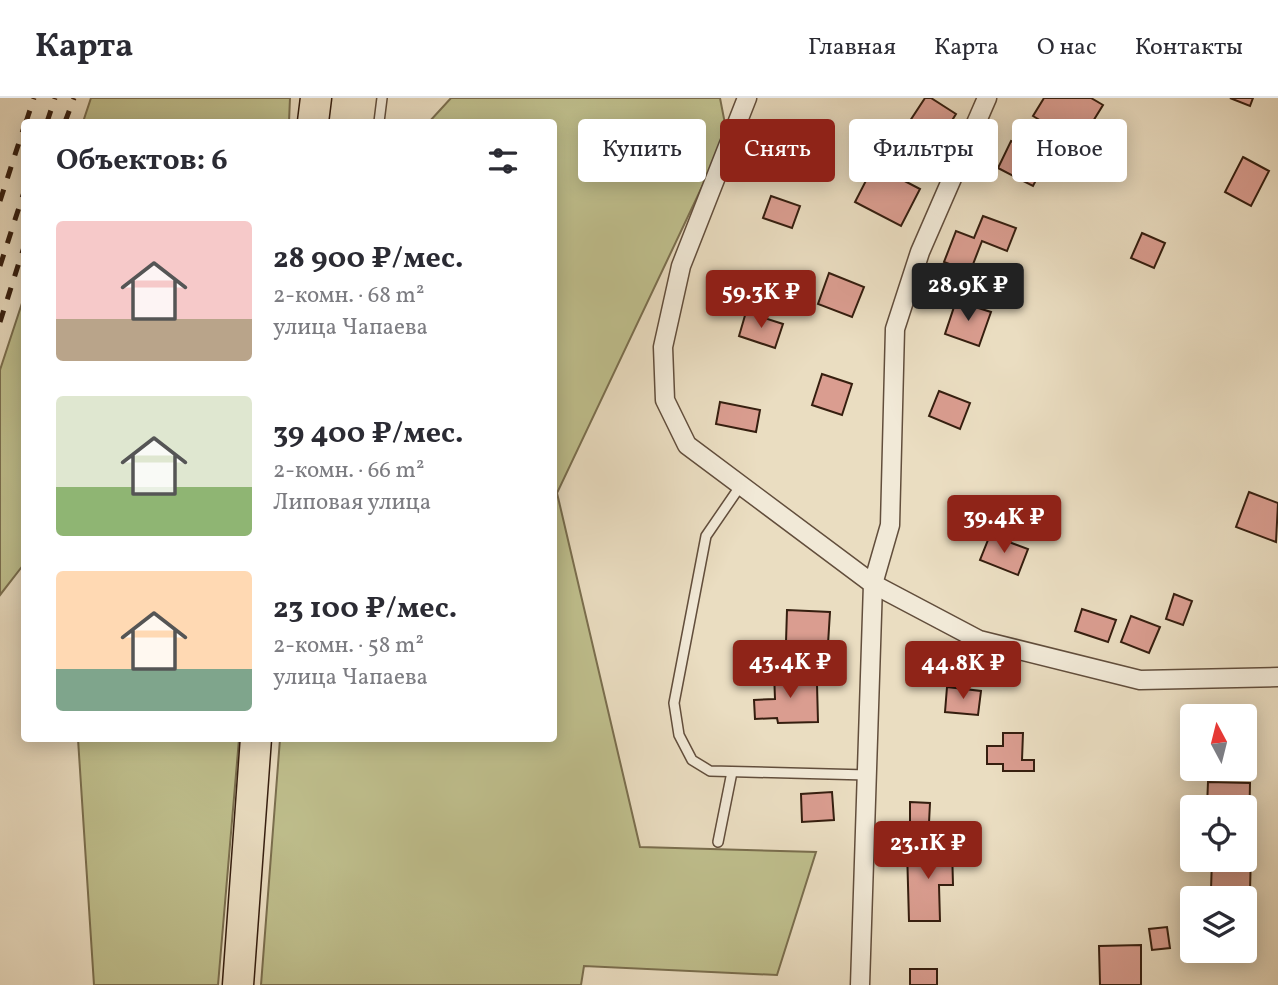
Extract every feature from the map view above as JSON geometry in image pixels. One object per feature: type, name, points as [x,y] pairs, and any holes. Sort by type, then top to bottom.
[{"type":"main road","points":[[313,119],[316,98]]},
{"type":"main road","points":[[238,985],[256,742]]},
{"type":"street","points":[[747,98],[681,266],[663,347],[666,400],[687,445],[873,584],[979,640],[1140,680],[1278,677]]},
{"type":"street","points":[[860,985],[873,584],[890,524],[895,329],[920,252],[987,98]]},
{"type":"lane","points":[[379,119],[382,98]]},
{"type":"lane","points":[[741,485],[706,536],[674,703],[679,735],[692,760],[710,771],[867,775]]},
{"type":"lane","points":[[718,842],[732,772]]},
{"type":"green space","points":[[91,98],[290,98],[289,119],[84,119]]},
{"type":"green space","points":[[451,98],[720,98],[724,119],[720,119],[720,149],[706,178],[706,119],[578,119],[578,182],[704,182],[557,493],[557,119],[432,119]]},
{"type":"green space","points":[[21,306],[21,568],[0,595],[0,370]]},
{"type":"green space","points":[[557,493],[640,847],[816,852],[777,975],[584,966],[581,985],[261,985],[280,742],[557,742]]},
{"type":"green space","points":[[78,742],[239,742],[218,985],[94,985]]},
{"type":"building","points":[[925,98],[931,98],[956,114],[953,119],[911,119]]},
{"type":"building","points":[[1044,98],[1091,98],[1103,105],[1094,119],[1038,119],[1033,116]]},
{"type":"building","points":[[1230,98],[1253,98],[1250,106]]},
{"type":"building","points":[[1011,141],[1012,142],[1012,175],[998,168]]},
{"type":"building","points":[[1243,157],[1269,171],[1251,206],[1225,192]]},
{"type":"building","points":[[865,182],[907,182],[920,189],[901,226],[855,202]]},
{"type":"building","points":[[771,196],[800,206],[792,228],[763,218]]},
{"type":"building","points":[[983,216],[1016,228],[1007,251],[982,241],[970,272],[944,262],[956,231],[974,238]]},
{"type":"building","points":[[1142,233],[1165,243],[1154,268],[1131,258]]},
{"type":"building","points":[[829,273],[864,287],[852,317],[818,304]]},
{"type":"building","points":[[956,301],[991,312],[979,346],[945,334]]},
{"type":"building","points":[[746,312],[783,324],[775,348],[739,336]]},
{"type":"building","points":[[822,374],[852,384],[842,415],[812,405]]},
{"type":"building","points":[[939,391],[970,403],[960,429],[929,416]]},
{"type":"building","points":[[720,402],[760,410],[756,432],[716,424]]},
{"type":"building","points":[[1249,492],[1278,503],[1276,542],[1236,527]]},
{"type":"building","points":[[990,535],[1028,549],[1018,575],[980,560]]},
{"type":"building","points":[[1174,594],[1192,601],[1183,625],[1166,619]]},
{"type":"building","points":[[1082,609],[1116,620],[1108,642],[1075,631]]},
{"type":"building","points":[[787,610],[830,612],[828,644],[786,642]]},
{"type":"building","points":[[1131,616],[1160,627],[1149,653],[1121,642]]},
{"type":"building","points":[[806,671],[806,684],[817,684],[818,722],[778,723],[777,718],[755,719],[754,700],[775,699],[774,672]]},
{"type":"building","points":[[947,687],[981,691],[978,715],[945,712]]},
{"type":"building","points":[[1003,733],[1023,733],[1022,760],[1034,760],[1034,771],[1003,771],[1003,764],[987,764],[987,746],[1003,746]]},
{"type":"building","points":[[1208,782],[1250,783],[1250,795],[1207,795]]},
{"type":"building","points":[[832,792],[834,820],[802,822],[801,794]]},
{"type":"building","points":[[910,802],[930,803],[929,823],[910,823]]},
{"type":"building","points":[[952,848],[953,885],[939,885],[940,921],[909,921],[907,849]]},
{"type":"building","points":[[1212,872],[1250,872],[1250,886],[1211,886]]},
{"type":"building","points":[[1167,927],[1170,948],[1152,950],[1149,929]]},
{"type":"building","points":[[1141,945],[1141,985],[1100,985],[1099,946]]},
{"type":"building","points":[[910,969],[937,969],[937,985],[910,985]]},
{"type":"railway","points":[[27,119],[34,98]]},
{"type":"railway","points":[[48,119],[55,98]]},
{"type":"railway","points":[[66,119],[74,98]]},
{"type":"railway","points":[[0,201],[21,136]]},
{"type":"railway","points":[[0,266],[21,201]]},
{"type":"railway","points":[[0,322],[21,256]]}]
